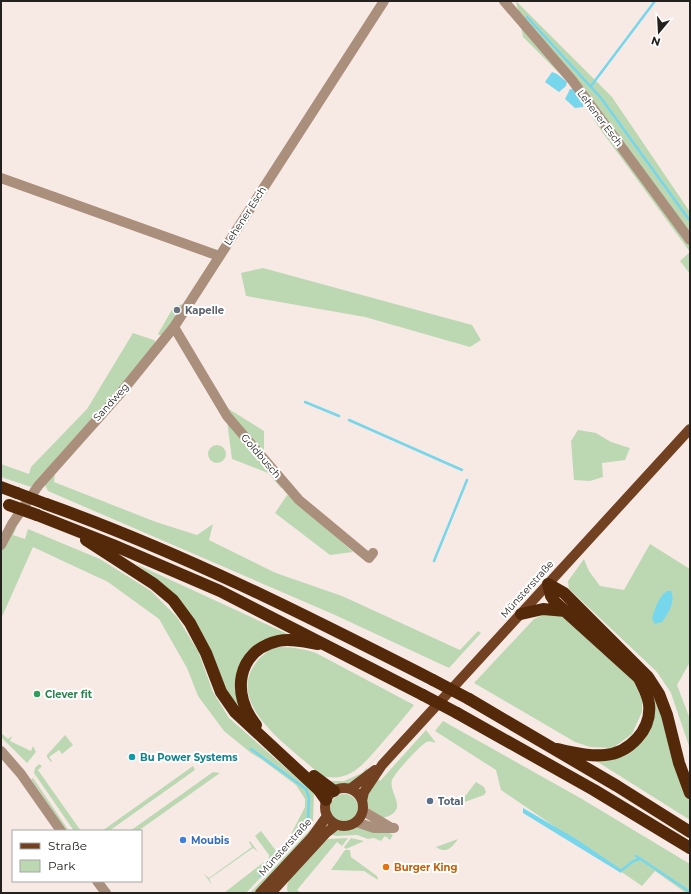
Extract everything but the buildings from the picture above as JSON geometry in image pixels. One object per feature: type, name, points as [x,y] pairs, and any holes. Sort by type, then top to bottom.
[{"type":"highway","points":[[1,487],[120,533],[218,575],[332,628],[433,680],[556,749],[690,832]]},
{"type":"highway","points":[[5,503],[58,523],[220,591],[458,713],[594,790],[690,848]]},
{"type":"highway","points":[[58,523],[154,584],[173,600],[190,623],[206,654],[221,692],[235,712],[318,790],[326,800]]},
{"type":"highway","points":[[548,584],[551,596],[639,678],[648,695],[649,706],[648,719],[642,734],[632,744],[621,751],[606,755],[589,755],[556,749]]},
{"type":"highway","points":[[548,584],[564,593],[648,677],[659,694],[667,715],[679,763],[690,793]]},
{"type":"highway","points":[[521,614],[543,609],[566,611]]},
{"type":"highway","points":[[328,646],[280,641],[264,646],[254,653],[246,663],[241,680],[241,699],[248,716],[260,729],[300,765],[334,790]]},
{"type":"main road","name":"Münsterstraße","points":[[362,801],[364,792],[382,765],[690,428]]},
{"type":"main road","name":"Münsterstraße","points":[[350,789],[382,765]]},
{"type":"main road","points":[[339,788],[350,789],[359,796],[362,801],[363,811],[356,822],[346,826],[336,825],[327,816],[325,811],[326,800],[334,790],[339,788]]},
{"type":"main road","name":"Münsterstraße","points":[[260,893],[312,837],[327,816]]},
{"type":"main road","name":"Münsterstraße","points":[[271,893],[326,833],[336,825]]},
{"type":"street","name":"Lehener Esch","points":[[1,178],[219,256],[384,1]]},
{"type":"street","name":"Lehener Esch","points":[[504,1],[572,80],[690,240]]},
{"type":"street","name":"Sandweg","points":[[1,545],[12,524],[38,486],[118,395],[174,327],[219,256]]},
{"type":"street","name":"Goldbusch","points":[[174,327],[227,416],[295,496],[368,558],[373,553]]},
{"type":"street","points":[[1,751],[21,774],[61,830]]},
{"type":"street","points":[[356,822],[374,828],[394,828],[363,811]]},
{"type":"street","points":[[98,882],[106,893]]},
{"type":"green space","points":[[516,1],[612,97],[690,212],[690,252],[603,133],[570,84],[523,37]]},
{"type":"green space","points":[[690,252],[690,274],[680,261]]},
{"type":"green space","points":[[263,268],[472,325],[481,340],[470,347],[365,317],[246,296],[241,273]]},
{"type":"green space","points":[[184,304],[179,309],[174,309],[177,319],[164,335],[159,335],[158,334],[174,306]]},
{"type":"green space","points":[[133,333],[154,340],[157,344],[34,484],[31,487],[1,477],[1,464],[29,474],[31,467],[87,409]]},
{"type":"green space","points":[[224,406],[264,431],[264,454]]},
{"type":"green space","points":[[227,421],[284,488],[281,488],[268,473],[232,459]]},
{"type":"green space","points":[[578,430],[596,433],[611,442],[630,448],[625,460],[602,463],[603,477],[590,481],[574,480],[571,441]]},
{"type":"green space","points":[[217,445],[223,448],[226,454],[223,460],[217,463],[211,460],[208,454],[211,448]]},
{"type":"green space","points":[[55,472],[54,482],[156,522],[197,535],[213,524],[209,540],[276,573],[342,596],[460,650],[478,631],[481,633],[449,668],[335,615],[48,491],[45,485]]},
{"type":"green space","points":[[287,495],[292,497],[353,552],[330,555],[275,513]]},
{"type":"green space","points":[[18,525],[13,535],[25,539],[28,529],[100,559],[151,591],[177,617],[198,651],[213,692],[229,718],[303,783],[307,783],[314,793],[313,822],[246,893],[224,893],[269,858],[269,855],[255,836],[261,831],[277,852],[288,840],[305,807],[305,799],[296,785],[251,753],[224,731],[198,696],[187,668],[159,619],[108,582],[33,547],[1,619],[1,550]]},
{"type":"green space","points":[[650,544],[690,569],[690,662],[677,685],[690,719],[690,749],[671,693],[657,672],[569,589],[568,581],[584,559],[589,571],[600,586],[624,590]]},
{"type":"green space","points":[[136,564],[290,635],[247,654],[245,717],[234,703],[166,587]]},
{"type":"green space","points":[[549,612],[568,618],[634,681],[642,700],[642,712],[632,734],[613,748],[590,747],[575,742],[474,683],[534,619]]},
{"type":"green space","points":[[275,647],[296,648],[316,653],[414,705],[368,759],[353,772],[345,776],[336,777],[326,777],[314,773],[315,770],[268,728],[250,701],[248,687],[250,673],[260,658]]},
{"type":"green space","points":[[652,688],[690,798],[690,820],[593,759],[628,753],[640,744]]},
{"type":"green space","points":[[443,721],[582,799],[690,864],[690,893],[686,893],[655,871],[642,886],[501,790],[496,770],[435,731]]},
{"type":"green space","points":[[426,730],[436,743],[427,742],[424,744],[397,772],[392,780],[397,806],[396,811],[383,818],[366,807],[365,796],[378,779],[380,781]]},
{"type":"green space","points":[[400,731],[367,768],[367,771],[353,784],[335,787],[329,781],[344,781],[362,773]]},
{"type":"green space","points":[[1,733],[8,739],[12,736],[10,741],[31,751],[33,746],[36,752],[27,763],[1,737]]},
{"type":"green space","points":[[65,735],[73,745],[62,754],[59,750],[49,757],[52,761],[51,762],[47,755]]},
{"type":"green space","points":[[39,764],[42,766],[38,770],[80,830],[73,830],[34,773],[35,768]]},
{"type":"green space","points":[[193,766],[195,770],[110,830],[103,830]]},
{"type":"green space","points":[[213,772],[220,773],[139,830],[131,830]]},
{"type":"green space","points":[[33,778],[68,830],[66,830],[31,779]]},
{"type":"green space","points":[[476,782],[484,787],[486,792],[484,795],[459,804]]},
{"type":"green space","points":[[344,794],[354,798],[358,808],[354,818],[344,822],[334,818],[330,808],[334,798]]},
{"type":"green space","points":[[313,827],[271,876],[253,893],[250,893]]},
{"type":"green space","points":[[357,828],[388,832],[393,835],[390,840],[385,836],[381,841],[374,838],[368,839],[357,835],[336,836],[330,834],[340,830]]},
{"type":"green space","points":[[348,838],[342,846],[337,842],[297,890],[301,893],[288,893],[287,886],[294,871],[308,856],[328,839]]},
{"type":"green space","points":[[351,838],[364,841],[346,849],[344,847]]},
{"type":"green space","points":[[458,839],[446,850],[436,847]]},
{"type":"green space","points":[[250,841],[258,852],[253,848],[209,879],[212,885],[204,874],[209,878],[252,847],[249,842]]},
{"type":"green space","points":[[345,850],[350,850],[351,857],[377,876],[378,880],[364,871],[331,870]]},
{"type":"water","points":[[552,72],[567,82],[566,86],[559,92],[545,82]]},
{"type":"water","points":[[570,89],[573,89],[584,103],[583,107],[575,108],[565,99]]},
{"type":"water","points":[[667,591],[671,591],[673,599],[671,607],[662,622],[655,624],[652,619],[656,608],[659,600]]},
{"type":"water","points":[[523,808],[576,839],[622,870],[621,873],[523,813]]},
{"type":"waterway","points":[[591,86],[655,1]]},
{"type":"waterway","points":[[527,17],[601,98],[690,221]]},
{"type":"waterway","points":[[305,402],[339,416]]},
{"type":"waterway","points":[[349,420],[462,470]]},
{"type":"waterway","points":[[434,561],[467,480]]},
{"type":"waterway","points":[[251,749],[306,789],[309,798],[308,819],[305,825],[260,876]]},
{"type":"waterway","points":[[636,856],[690,892]]},
{"type":"waterway","points":[[622,870],[632,862],[639,859]]},
{"type":"place","name":"Kapelle","points":[[177,310]]},
{"type":"place","name":"Clever fit","points":[[37,694]]},
{"type":"place","name":"Bu Power Systems","points":[[132,757]]},
{"type":"place","name":"Total","points":[[430,801]]},
{"type":"place","name":"Moubis","points":[[183,840]]},
{"type":"place","name":"Burger King","points":[[386,867]]}]
